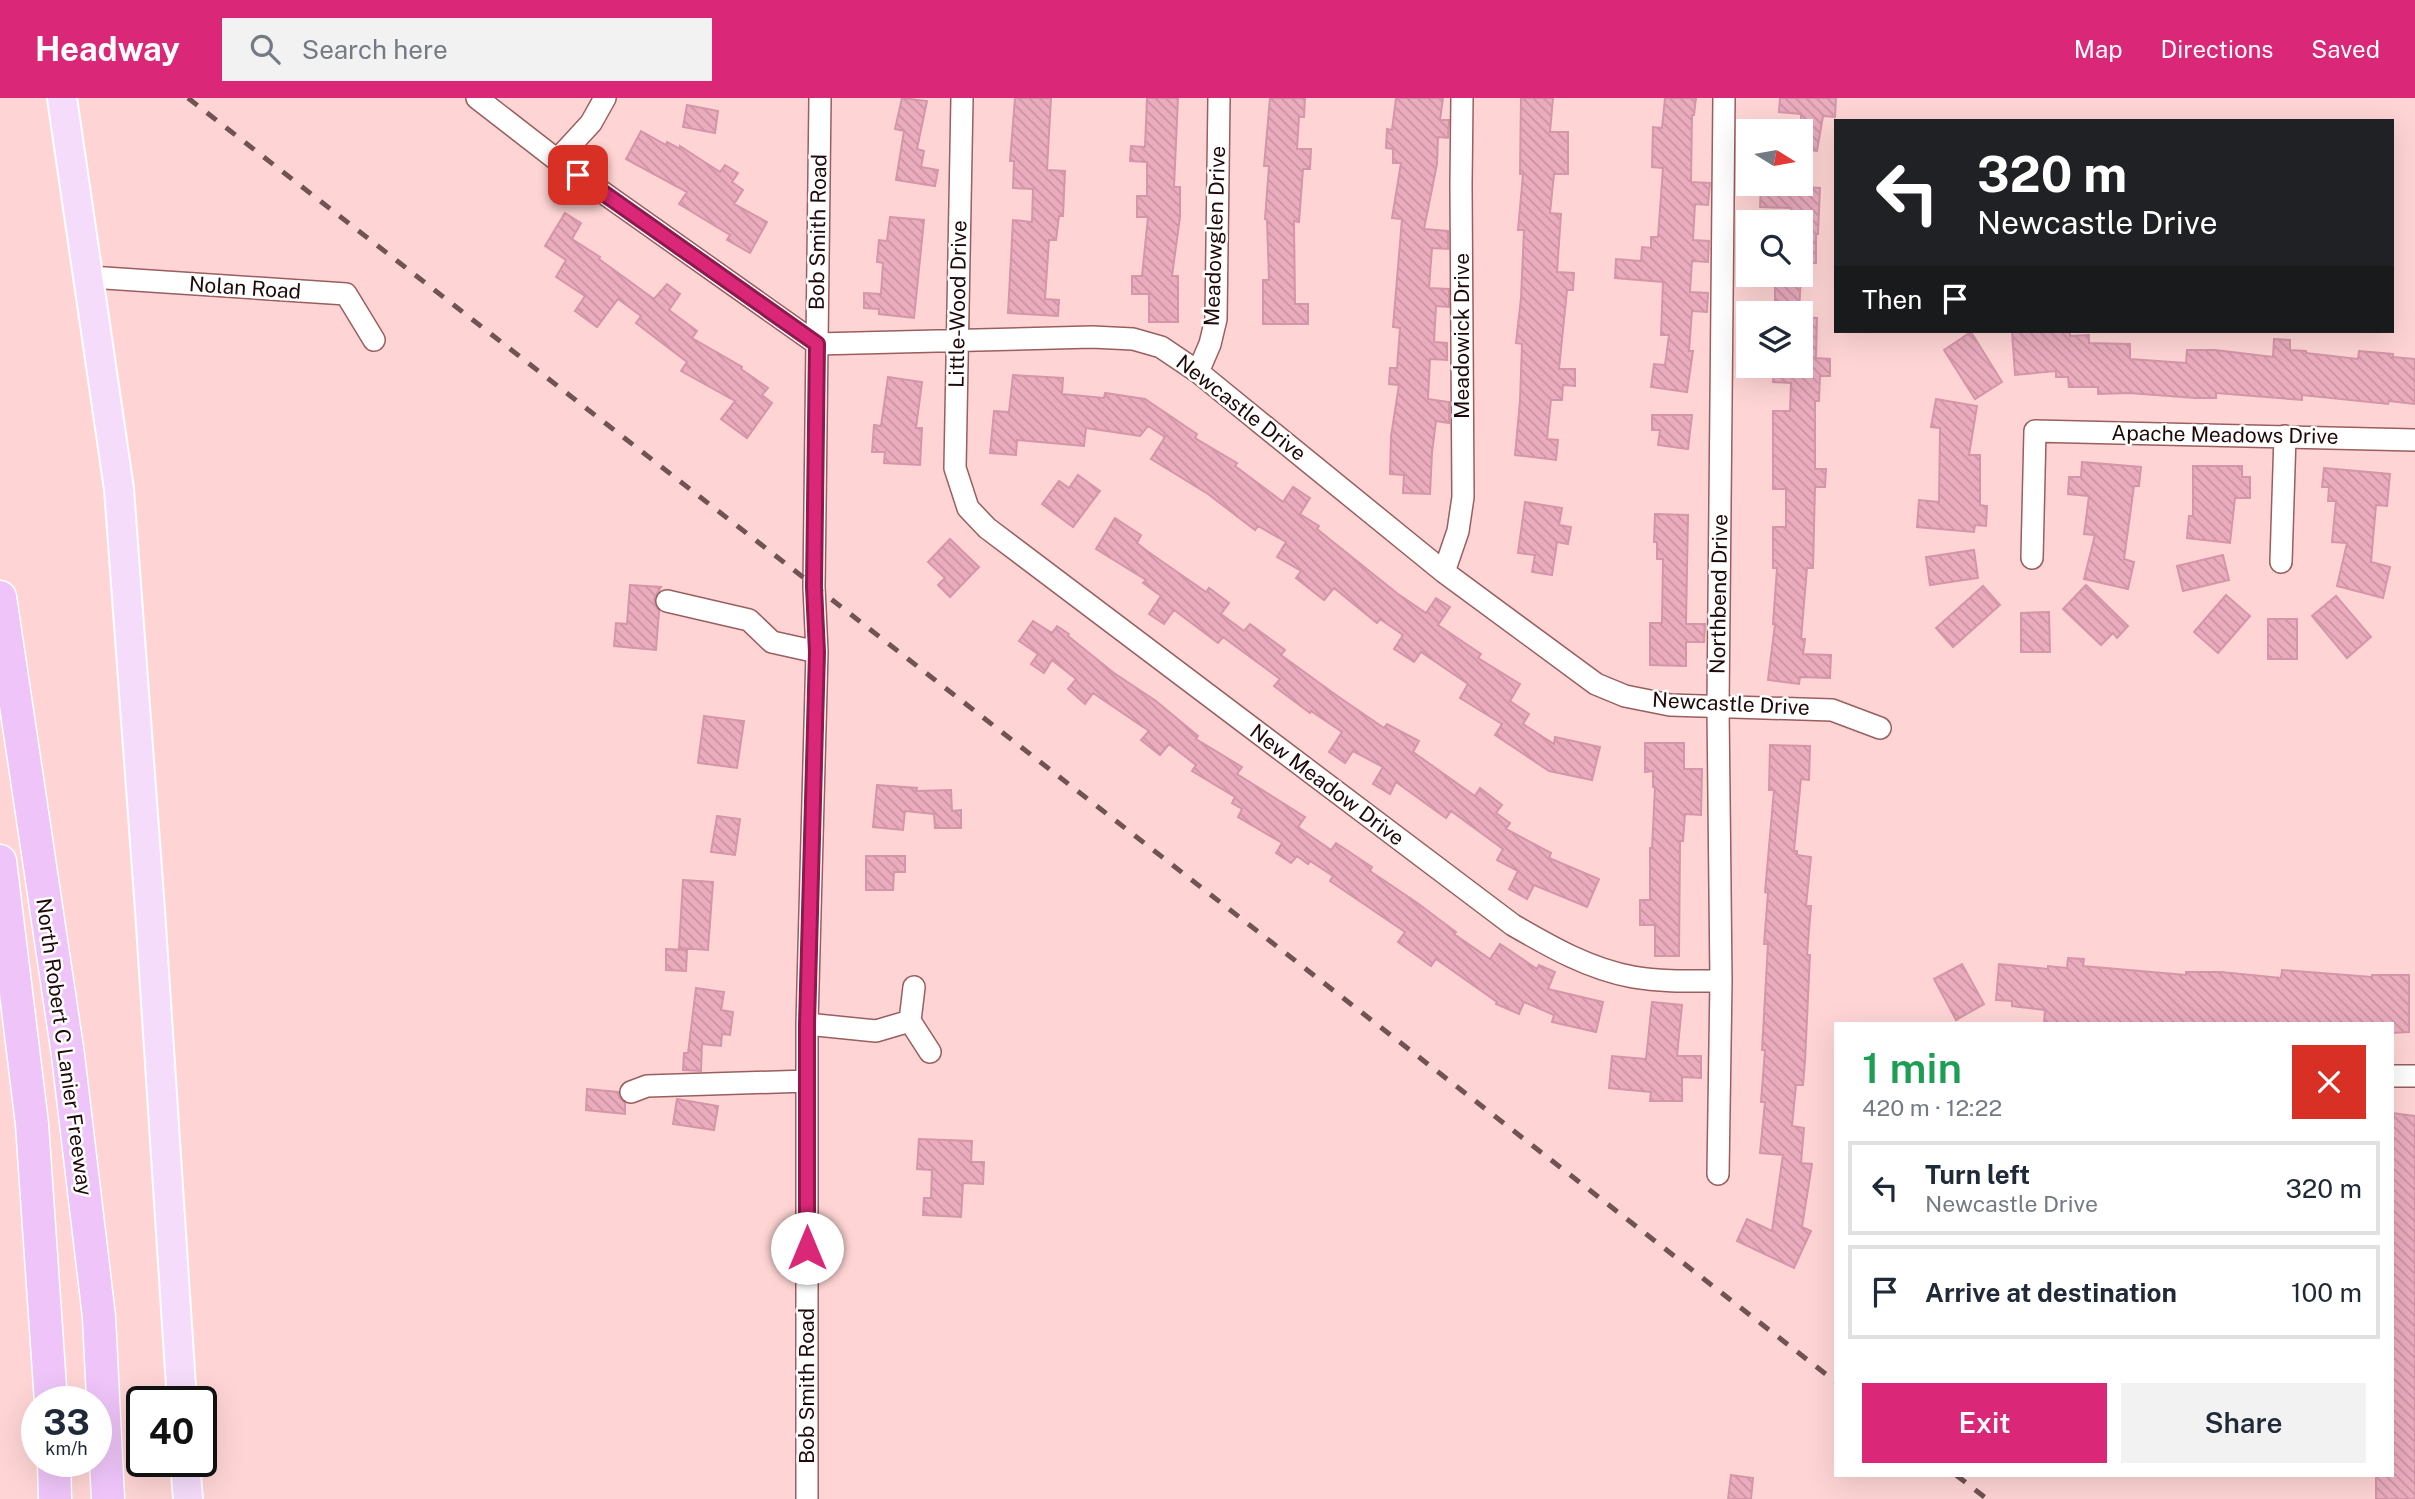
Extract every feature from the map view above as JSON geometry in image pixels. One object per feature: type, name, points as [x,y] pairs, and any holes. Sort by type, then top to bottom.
[{"type":"highway","name":"North Robert C Lanier Freeway","points":[[0,597],[68,1055],[99,1317],[108,1499]]},
{"type":"highway","name":"North Robert C Lanier Freeway","points":[[0,861],[33,1124],[50,1386]]},
{"type":"highway","points":[[54,1477],[55,1499]]},
{"type":"main road","points":[[62,98],[119,489],[181,1386]]},
{"type":"main road","points":[[186,1477],[187,1499]]},
{"type":"street","points":[[477,98],[557,160],[817,344]]},
{"type":"street","points":[[557,160],[591,123],[605,98]]},
{"type":"street","name":"Bob Smith Road","points":[[807,1499],[807,1024],[817,652],[814,587],[820,98]]},
{"type":"street","name":"Little-Wood Drive","points":[[962,98],[955,468],[968,508]]},
{"type":"street","name":"Meadowglen Drive","points":[[1198,372],[1210,344],[1216,319],[1219,98]]},
{"type":"street","name":"Meadowick Drive","points":[[1444,572],[1458,531],[1462,497],[1462,98]]},
{"type":"street","name":"Northbend Drive","points":[[1718,1174],[1721,981],[1718,707],[1724,98]]},
{"type":"street","name":"Nolan Road","points":[[90,277],[346,295],[374,340]]},
{"type":"street","name":"Newcastle Drive","points":[[817,344],[1092,337],[1133,340],[1161,347],[1198,372],[1444,572],[1596,684],[1625,696],[1670,705],[1832,710],[1880,728]]},
{"type":"street","name":"Apache Meadows Drive","points":[[2032,558],[2035,431],[2415,440]]},
{"type":"street","points":[[2281,562],[2285,436]]},
{"type":"street","name":"New Meadow Drive","points":[[968,508],[987,528],[1513,925],[1566,955],[1594,967],[1633,977],[1721,981]]},
{"type":"street","points":[[667,601],[749,620],[772,642],[817,652]]},
{"type":"street","points":[[914,987],[910,1021],[930,1052]]},
{"type":"street","points":[[807,1024],[876,1031],[910,1021]]},
{"type":"street","points":[[2394,1076],[2415,1076]]},
{"type":"street","points":[[631,1092],[647,1086],[807,1082]]},
{"type":"building","points":[[902,98],[927,101],[917,149],[924,151],[921,167],[938,170],[935,186],[896,180],[904,131],[895,129]]},
{"type":"building","points":[[1015,98],[1051,98],[1047,170],[1065,171],[1063,216],[1059,216],[1056,240],[1049,240],[1045,299],[1059,300],[1058,316],[1008,313],[1013,220],[1032,222],[1033,189],[1013,188],[1014,161],[1010,161]]},
{"type":"building","points":[[1147,98],[1178,98],[1174,187],[1180,187],[1180,217],[1172,276],[1178,276],[1178,322],[1149,322],[1149,294],[1132,294],[1132,276],[1142,276],[1148,217],[1137,217],[1137,196],[1147,196],[1147,162],[1130,161],[1131,146],[1145,147]]},
{"type":"building","points":[[1270,98],[1305,98],[1304,117],[1299,117],[1297,149],[1311,149],[1310,169],[1303,169],[1299,222],[1294,221],[1295,304],[1308,304],[1308,324],[1263,324],[1263,280],[1269,280],[1265,219],[1269,166],[1264,166]]},
{"type":"building","points":[[1396,98],[1443,98],[1440,120],[1449,120],[1448,138],[1438,137],[1437,164],[1424,229],[1448,231],[1448,249],[1432,248],[1429,288],[1449,289],[1449,307],[1436,306],[1434,342],[1447,343],[1447,360],[1430,359],[1428,399],[1449,402],[1449,423],[1436,421],[1430,494],[1403,493],[1404,475],[1390,474],[1391,436],[1399,385],[1389,384],[1390,368],[1397,368],[1400,328],[1393,327],[1402,219],[1392,218],[1401,163],[1393,163],[1393,149],[1386,148],[1387,129],[1392,130]]},
{"type":"building","points":[[1521,98],[1553,98],[1550,132],[1568,132],[1568,174],[1554,174],[1550,213],[1561,214],[1557,272],[1574,273],[1573,290],[1567,290],[1559,369],[1575,369],[1575,386],[1563,385],[1562,400],[1551,400],[1547,439],[1558,440],[1556,460],[1515,455],[1522,344],[1516,343],[1524,230],[1518,230],[1523,174],[1520,174]]},
{"type":"building","points":[[1665,98],[1696,98],[1692,115],[1691,182],[1710,183],[1708,205],[1695,204],[1693,240],[1709,241],[1708,262],[1692,261],[1690,292],[1708,293],[1707,312],[1692,311],[1689,351],[1693,351],[1687,392],[1651,387],[1654,364],[1665,365],[1669,335],[1661,335],[1663,282],[1615,278],[1616,259],[1641,261],[1642,247],[1651,248],[1651,237],[1658,237],[1663,168],[1652,167],[1653,127],[1662,128]]},
{"type":"building","points":[[1780,98],[1836,98],[1835,117],[1823,116],[1817,151],[1813,150],[1813,119],[1801,119],[1801,114],[1779,112]]},
{"type":"building","points":[[687,105],[718,111],[715,133],[683,127]]},
{"type":"building","points":[[641,131],[666,145],[667,142],[680,149],[680,146],[720,172],[725,165],[738,173],[732,182],[743,190],[734,204],[767,222],[750,253],[727,240],[730,235],[679,204],[687,192],[626,159]]},
{"type":"building","points":[[1813,188],[1820,188],[1816,263],[1813,263],[1813,210],[1760,207],[1760,196],[1813,196]]},
{"type":"building","points":[[565,213],[581,223],[572,239],[654,299],[667,284],[680,294],[669,310],[697,331],[692,338],[742,367],[741,369],[768,388],[762,395],[772,403],[747,438],[721,419],[735,401],[681,371],[687,362],[636,323],[641,316],[618,299],[597,327],[575,311],[585,296],[556,277],[566,260],[545,246]]},
{"type":"building","points":[[890,217],[924,220],[914,318],[879,314],[879,309],[864,308],[864,293],[881,294],[883,263],[877,262],[879,240],[887,241]]},
{"type":"building","points":[[1775,287],[1800,287],[1800,301],[1775,301]]},
{"type":"building","points":[[1813,318],[1817,318],[1816,358],[1830,359],[1830,376],[1820,376],[1819,401],[1815,401],[1815,469],[1826,469],[1825,487],[1815,487],[1813,568],[1807,568],[1801,639],[1805,639],[1803,654],[1831,655],[1830,678],[1800,677],[1799,684],[1768,680],[1775,624],[1777,568],[1773,568],[1773,527],[1786,527],[1786,489],[1773,489],[1773,411],[1790,411],[1791,383],[1773,382],[1773,378],[1813,378]]},
{"type":"building","points":[[1972,333],[2002,382],[1975,399],[1944,350]]},
{"type":"building","points":[[2012,333],[2089,335],[2089,343],[2130,344],[2130,359],[2186,363],[2187,350],[2215,350],[2273,357],[2274,339],[2290,340],[2290,350],[2306,353],[2358,359],[2359,351],[2415,359],[2415,404],[2389,401],[2388,404],[2302,395],[2302,400],[2216,393],[2216,398],[2098,394],[2098,387],[2069,387],[2068,377],[2056,377],[2056,371],[2015,375]]},
{"type":"building","points":[[1013,375],[1063,378],[1062,394],[1104,398],[1105,393],[1145,399],[1197,434],[1195,438],[1237,463],[1235,466],[1283,502],[1293,487],[1310,498],[1300,514],[1319,526],[1317,529],[1398,594],[1426,613],[1436,598],[1450,607],[1438,625],[1481,654],[1478,658],[1520,684],[1510,701],[1529,714],[1523,724],[1554,744],[1555,737],[1600,747],[1592,780],[1549,771],[1495,735],[1502,724],[1460,698],[1468,684],[1421,652],[1414,662],[1394,649],[1403,635],[1380,619],[1377,623],[1334,588],[1324,600],[1296,578],[1301,571],[1277,557],[1286,542],[1258,526],[1255,530],[1208,494],[1151,459],[1165,437],[1148,426],[1140,436],[1086,428],[1084,446],[1017,440],[1016,455],[990,453],[994,411],[1009,412]]},
{"type":"building","points":[[888,377],[922,382],[916,428],[922,428],[920,465],[884,463],[885,452],[872,452],[874,425],[881,426]]},
{"type":"building","points":[[1936,399],[1977,406],[1969,455],[1980,455],[1980,505],[1987,506],[1986,526],[1975,525],[1974,532],[1917,527],[1919,500],[1939,502],[1940,428],[1931,427]]},
{"type":"building","points":[[1652,415],[1692,415],[1688,449],[1658,445],[1660,430],[1652,430]]},
{"type":"building","points":[[2082,462],[2141,467],[2139,486],[2134,486],[2124,559],[2134,562],[2128,589],[2084,579],[2095,535],[2084,534],[2089,496],[2068,494],[2069,477],[2081,477]]},
{"type":"building","points":[[2193,466],[2242,466],[2242,477],[2250,477],[2250,498],[2235,498],[2230,543],[2187,538],[2189,516],[2193,516]]},
{"type":"building","points":[[2324,468],[2390,474],[2387,506],[2376,505],[2371,562],[2390,567],[2383,598],[2337,586],[2347,543],[2332,542],[2336,501],[2328,501],[2329,487],[2322,487]]},
{"type":"building","points":[[1078,475],[1100,491],[1073,527],[1042,504],[1059,481],[1069,488]]},
{"type":"building","points":[[1525,502],[1562,508],[1559,525],[1571,527],[1568,544],[1557,542],[1552,575],[1532,572],[1535,555],[1518,553]]},
{"type":"building","points":[[1655,514],[1688,515],[1686,624],[1705,624],[1704,642],[1686,642],[1686,666],[1650,665],[1650,623],[1662,623],[1663,559],[1657,559],[1657,542],[1654,542]]},
{"type":"building","points":[[1115,518],[1141,535],[1137,543],[1147,551],[1206,592],[1209,588],[1229,603],[1221,614],[1244,631],[1250,624],[1285,650],[1281,655],[1336,695],[1384,728],[1387,724],[1419,741],[1413,752],[1475,796],[1480,788],[1502,805],[1496,813],[1510,823],[1506,829],[1551,853],[1549,858],[1599,879],[1587,907],[1534,885],[1527,899],[1509,889],[1518,871],[1497,860],[1503,849],[1451,811],[1446,818],[1396,782],[1390,794],[1373,784],[1383,767],[1353,751],[1345,763],[1329,752],[1342,732],[1311,711],[1310,713],[1274,686],[1280,679],[1223,637],[1218,643],[1174,610],[1164,624],[1149,614],[1161,596],[1143,583],[1146,580],[1096,549]]},
{"type":"building","points":[[950,539],[979,567],[950,597],[938,585],[945,578],[928,562]]},
{"type":"building","points":[[1974,550],[1978,578],[1930,585],[1926,557]]},
{"type":"building","points":[[2223,555],[2229,580],[2183,591],[2177,566]]},
{"type":"building","points":[[630,585],[661,587],[654,599],[659,611],[656,650],[614,646],[616,623],[627,624]]},
{"type":"building","points":[[2086,585],[2128,626],[2117,638],[2113,633],[2101,645],[2063,609]]},
{"type":"building","points":[[1983,586],[2000,605],[1953,647],[1936,628]]},
{"type":"building","points":[[2226,595],[2250,616],[2218,653],[2194,632]]},
{"type":"building","points":[[2336,596],[2371,637],[2347,658],[2312,616]]},
{"type":"building","points":[[2049,612],[2050,652],[2021,652],[2021,613]]},
{"type":"building","points":[[2268,619],[2297,619],[2297,659],[2268,659]]},
{"type":"building","points":[[1033,621],[1052,633],[1057,626],[1069,634],[1068,636],[1114,673],[1156,701],[1198,736],[1196,739],[1242,767],[1237,774],[1305,817],[1298,827],[1331,850],[1336,843],[1372,867],[1370,871],[1416,902],[1456,932],[1454,934],[1490,959],[1500,944],[1537,969],[1539,965],[1555,972],[1548,989],[1603,1002],[1596,1032],[1552,1022],[1554,1015],[1524,1002],[1519,1014],[1496,1004],[1497,1002],[1436,959],[1431,966],[1398,942],[1405,932],[1330,881],[1333,876],[1310,861],[1308,864],[1297,856],[1291,863],[1276,853],[1282,843],[1238,817],[1242,809],[1232,803],[1235,797],[1192,771],[1196,765],[1169,744],[1160,755],[1141,740],[1149,731],[1093,693],[1085,704],[1068,689],[1076,679],[1052,660],[1044,673],[1031,664],[1038,654],[1019,641]]},
{"type":"building","points":[[704,716],[744,721],[737,768],[698,763]]},
{"type":"building","points":[[1645,743],[1684,743],[1684,769],[1702,769],[1701,815],[1685,814],[1683,841],[1680,841],[1679,956],[1655,956],[1655,925],[1640,925],[1640,900],[1650,900],[1650,848],[1655,787],[1653,771],[1645,772]]},
{"type":"building","points":[[1770,745],[1810,746],[1809,780],[1801,779],[1794,851],[1797,851],[1797,855],[1811,857],[1806,906],[1811,906],[1803,1085],[1796,1085],[1792,1126],[1804,1128],[1801,1163],[1812,1164],[1802,1227],[1811,1231],[1794,1268],[1737,1241],[1747,1219],[1772,1231],[1783,1155],[1760,1153],[1765,1102],[1761,1102],[1768,944],[1764,944],[1768,893],[1765,892],[1774,790],[1769,790]]},
{"type":"building","points":[[877,785],[917,788],[916,791],[951,790],[952,811],[961,810],[961,828],[935,828],[934,814],[905,811],[903,830],[873,827]]},
{"type":"building","points":[[717,816],[740,819],[735,855],[711,852]]},
{"type":"building","points":[[866,856],[905,856],[905,872],[894,872],[893,890],[866,890]]},
{"type":"building","points":[[683,880],[713,882],[708,950],[679,948]]},
{"type":"building","points":[[666,949],[687,950],[686,971],[666,970]]},
{"type":"building","points":[[2068,958],[2084,959],[2083,966],[2186,975],[2186,972],[2221,972],[2281,978],[2282,970],[2372,977],[2409,975],[2409,1032],[2394,1033],[2394,1022],[2044,1022],[2045,1010],[2012,1006],[2012,1001],[1996,1000],[1999,964],[2048,969],[2048,966],[2067,968]]},
{"type":"building","points":[[1962,964],[1984,1004],[1956,1020],[1934,979]]},
{"type":"building","points":[[696,988],[724,992],[721,1010],[733,1012],[730,1035],[722,1034],[721,1046],[702,1044],[701,1071],[683,1070],[684,1053],[688,1053]]},
{"type":"building","points":[[1652,1002],[1682,1005],[1677,1056],[1701,1056],[1701,1078],[1682,1077],[1682,1101],[1650,1101],[1651,1092],[1609,1088],[1612,1056],[1646,1059]]},
{"type":"building","points":[[587,1089],[618,1092],[625,1103],[625,1114],[586,1110]]},
{"type":"building","points":[[677,1099],[718,1106],[714,1130],[673,1124]]},
{"type":"building","points":[[2394,1113],[2415,1116],[2415,1499],[2376,1499],[2376,1477],[2394,1477]]},
{"type":"building","points":[[919,1139],[972,1141],[971,1162],[984,1162],[983,1184],[963,1183],[961,1217],[923,1215],[924,1198],[931,1198],[932,1170],[917,1169]]},
{"type":"building","points":[[1731,1475],[1753,1478],[1751,1499],[1728,1499]]},
{"type":"railway","points":[[188,98],[1834,1380]]},
{"type":"railway","points":[[1959,1477],[1987,1499]]},
{"type":"route","points":[[578,175],[817,344],[814,587],[817,652],[807,1024],[807,1248]]}]
